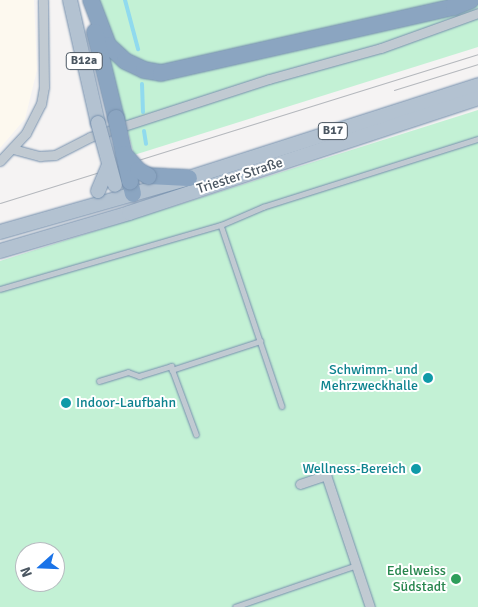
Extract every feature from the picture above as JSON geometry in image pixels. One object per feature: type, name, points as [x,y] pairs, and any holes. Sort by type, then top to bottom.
[{"type":"highway","points":[[90,0],[108,45],[125,61],[144,70],[161,73],[435,11],[476,11]]},
{"type":"highway","points":[[90,0],[123,153],[124,189]]},
{"type":"highway","points":[[123,153],[138,170],[148,176],[189,178]]},
{"type":"main road","name":"B12a","points":[[70,0],[108,167],[124,189]]},
{"type":"main road","name":"Triester Straße","points":[[0,232],[78,208],[124,189],[189,178],[478,85]]},
{"type":"main road","name":"Triester Straße","points":[[0,251],[129,213],[478,98]]},
{"type":"main road","points":[[78,208],[98,191],[108,167]]},
{"type":"main road","points":[[124,189],[129,213]]},
{"type":"street","points":[[0,161],[13,149],[34,120],[44,87],[43,0]]},
{"type":"street","points":[[13,149],[40,156],[55,155],[90,138],[269,78],[381,48],[476,11]]},
{"type":"street","points":[[300,484],[326,475],[370,607]]},
{"type":"lane","points":[[0,289],[221,225],[263,207],[478,139]]},
{"type":"lane","points":[[221,225],[282,406]]},
{"type":"lane","points":[[172,370],[260,341]]},
{"type":"lane","points":[[100,381],[128,372],[139,376],[171,366],[196,435]]},
{"type":"lane","points":[[235,607],[357,564]]},
{"type":"shaded area","points":[[0,0],[34,0],[37,70],[25,119],[0,148]]},
{"type":"green space","points":[[98,0],[478,0],[478,47],[134,155],[108,57]]},
{"type":"green space","points":[[478,110],[478,607],[0,607],[0,261]]},
{"type":"waterway","points":[[125,0],[138,49]]},
{"type":"waterway","points":[[142,84],[143,112]]},
{"type":"waterway","points":[[144,131],[146,144]]},
{"type":"tram line","points":[[0,203],[478,54]]},
{"type":"tram line","points":[[394,90],[478,64]]},
{"type":"place","name":"Schwimm- und Mehrzweckhalle","points":[[428,378]]},
{"type":"place","name":"Indoor-Laufbahn","points":[[66,403]]},
{"type":"place","name":"Wellness-Bereich","points":[[416,469]]},
{"type":"place","name":"Edelweiss Südstadt","points":[[456,579]]}]
